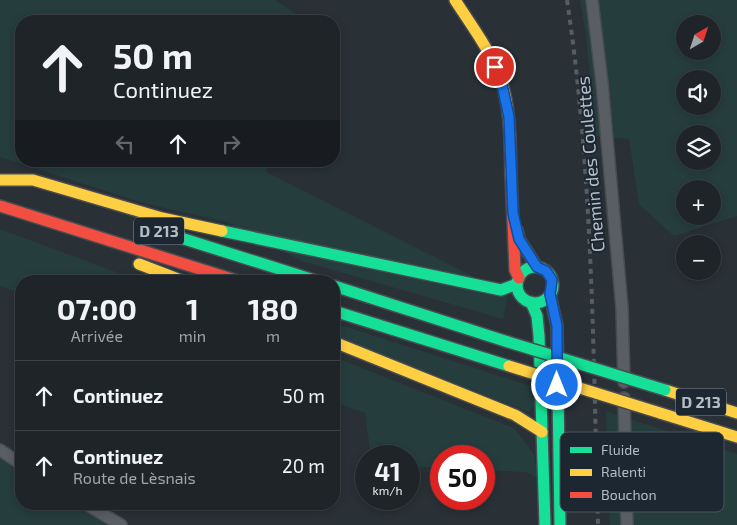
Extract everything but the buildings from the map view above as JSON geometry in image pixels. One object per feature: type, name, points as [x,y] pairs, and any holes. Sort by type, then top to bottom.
[{"type":"main road","points":[[455,0],[485,46],[501,80],[509,117],[515,270],[521,295],[531,302],[537,316],[545,525]]},
{"type":"main road","points":[[0,180],[33,180],[162,218],[501,290],[518,281],[527,269],[537,267]]},
{"type":"main road","points":[[0,180],[104,214]]},
{"type":"main road","name":"D 213","points":[[0,206],[218,275]]},
{"type":"main road","points":[[513,213],[519,239],[537,267],[550,275],[553,285],[550,294],[542,301],[531,302]]},
{"type":"main road","name":"D 213","points":[[132,222],[298,275]]},
{"type":"main road","points":[[82,233],[106,250],[167,275]]},
{"type":"main road","name":"D 213","points":[[340,288],[737,413]]},
{"type":"main road","points":[[550,294],[557,326],[560,525]]},
{"type":"main road","name":"D 213","points":[[340,313],[721,432]]},
{"type":"main road","points":[[340,344],[515,415],[542,432]]},
{"type":"main road","name":"D 213","points":[[724,433],[737,437]]},
{"type":"street","name":"Chemin des Coulettes","points":[[592,0],[602,83],[623,325],[625,432]]},
{"type":"street","points":[[0,450],[15,460]]},
{"type":"street","points":[[96,510],[120,525]]},
{"type":"street","name":"Chemin des Coulettes","points":[[627,512],[627,525]]},
{"type":"green space","points":[[0,0],[275,0],[298,15],[15,15],[15,162],[0,157]]},
{"type":"green space","points":[[580,0],[737,0],[737,216],[721,221],[721,180],[676,180],[676,225],[709,225],[674,236],[639,204],[629,139],[596,136],[586,36]]},
{"type":"green space","points":[[31,167],[269,167],[266,172],[508,294],[503,319],[302,261],[227,222],[143,203]]},
{"type":"green space","points":[[0,229],[124,275],[15,275],[15,291],[0,286]]},
{"type":"green space","points":[[340,325],[537,388],[536,404],[528,412],[340,337]]},
{"type":"green space","points":[[340,359],[514,428],[534,454],[538,479],[526,472],[495,471],[495,445],[430,445],[430,467],[420,467],[420,445],[369,445],[365,413],[340,404]]},
{"type":"green space","points":[[606,411],[670,432],[607,432]]},
{"type":"green space","points":[[724,450],[737,454],[737,525],[610,525],[610,512],[724,512]]},
{"type":"green space","points":[[0,459],[15,469],[15,510],[82,510],[107,525],[0,525]]},
{"type":"railway","points":[[567,0],[576,65],[587,196],[596,432]]},
{"type":"railway","points":[[598,512],[598,525]]},
{"type":"traffic: fast","points":[[143,226],[298,275]]},
{"type":"traffic: fast","points":[[517,230],[519,239],[537,267]]},
{"type":"traffic: fast","points":[[222,231],[501,290],[517,284]]},
{"type":"traffic: fast","points":[[535,267],[547,273],[553,285],[547,297],[535,303],[523,297],[517,285],[523,273],[535,267]]},
{"type":"traffic: fast","points":[[340,288],[508,342]]},
{"type":"traffic: fast","points":[[550,295],[557,326],[560,525]]},
{"type":"traffic: fast","points":[[531,302],[537,316],[539,336],[545,525]]},
{"type":"traffic: fast","points":[[340,313],[509,366]]},
{"type":"traffic: fast","points":[[508,342],[665,390]]},
{"type":"traffic: slow","points":[[455,0],[486,49],[501,80],[507,103],[511,175]]},
{"type":"traffic: slow","points":[[0,180],[33,180],[162,218],[222,231]]},
{"type":"traffic: slow","points":[[139,264],[167,275]]},
{"type":"traffic: slow","points":[[340,344],[515,415],[542,432]]},
{"type":"traffic: slow","points":[[509,366],[660,413]]},
{"type":"traffic: slow","points":[[665,390],[737,413]]},
{"type":"traffic: slow","points":[[660,413],[721,432]]},
{"type":"traffic: slow","points":[[724,433],[737,437]]},
{"type":"traffic: jam","points":[[511,175],[515,270],[519,278]]},
{"type":"traffic: jam","points":[[0,206],[219,275]]},
{"type":"route","points":[[495,67],[501,80],[509,117],[513,213],[519,239],[537,267],[542,268],[550,275],[553,285],[550,294],[557,326],[557,385]]}]
